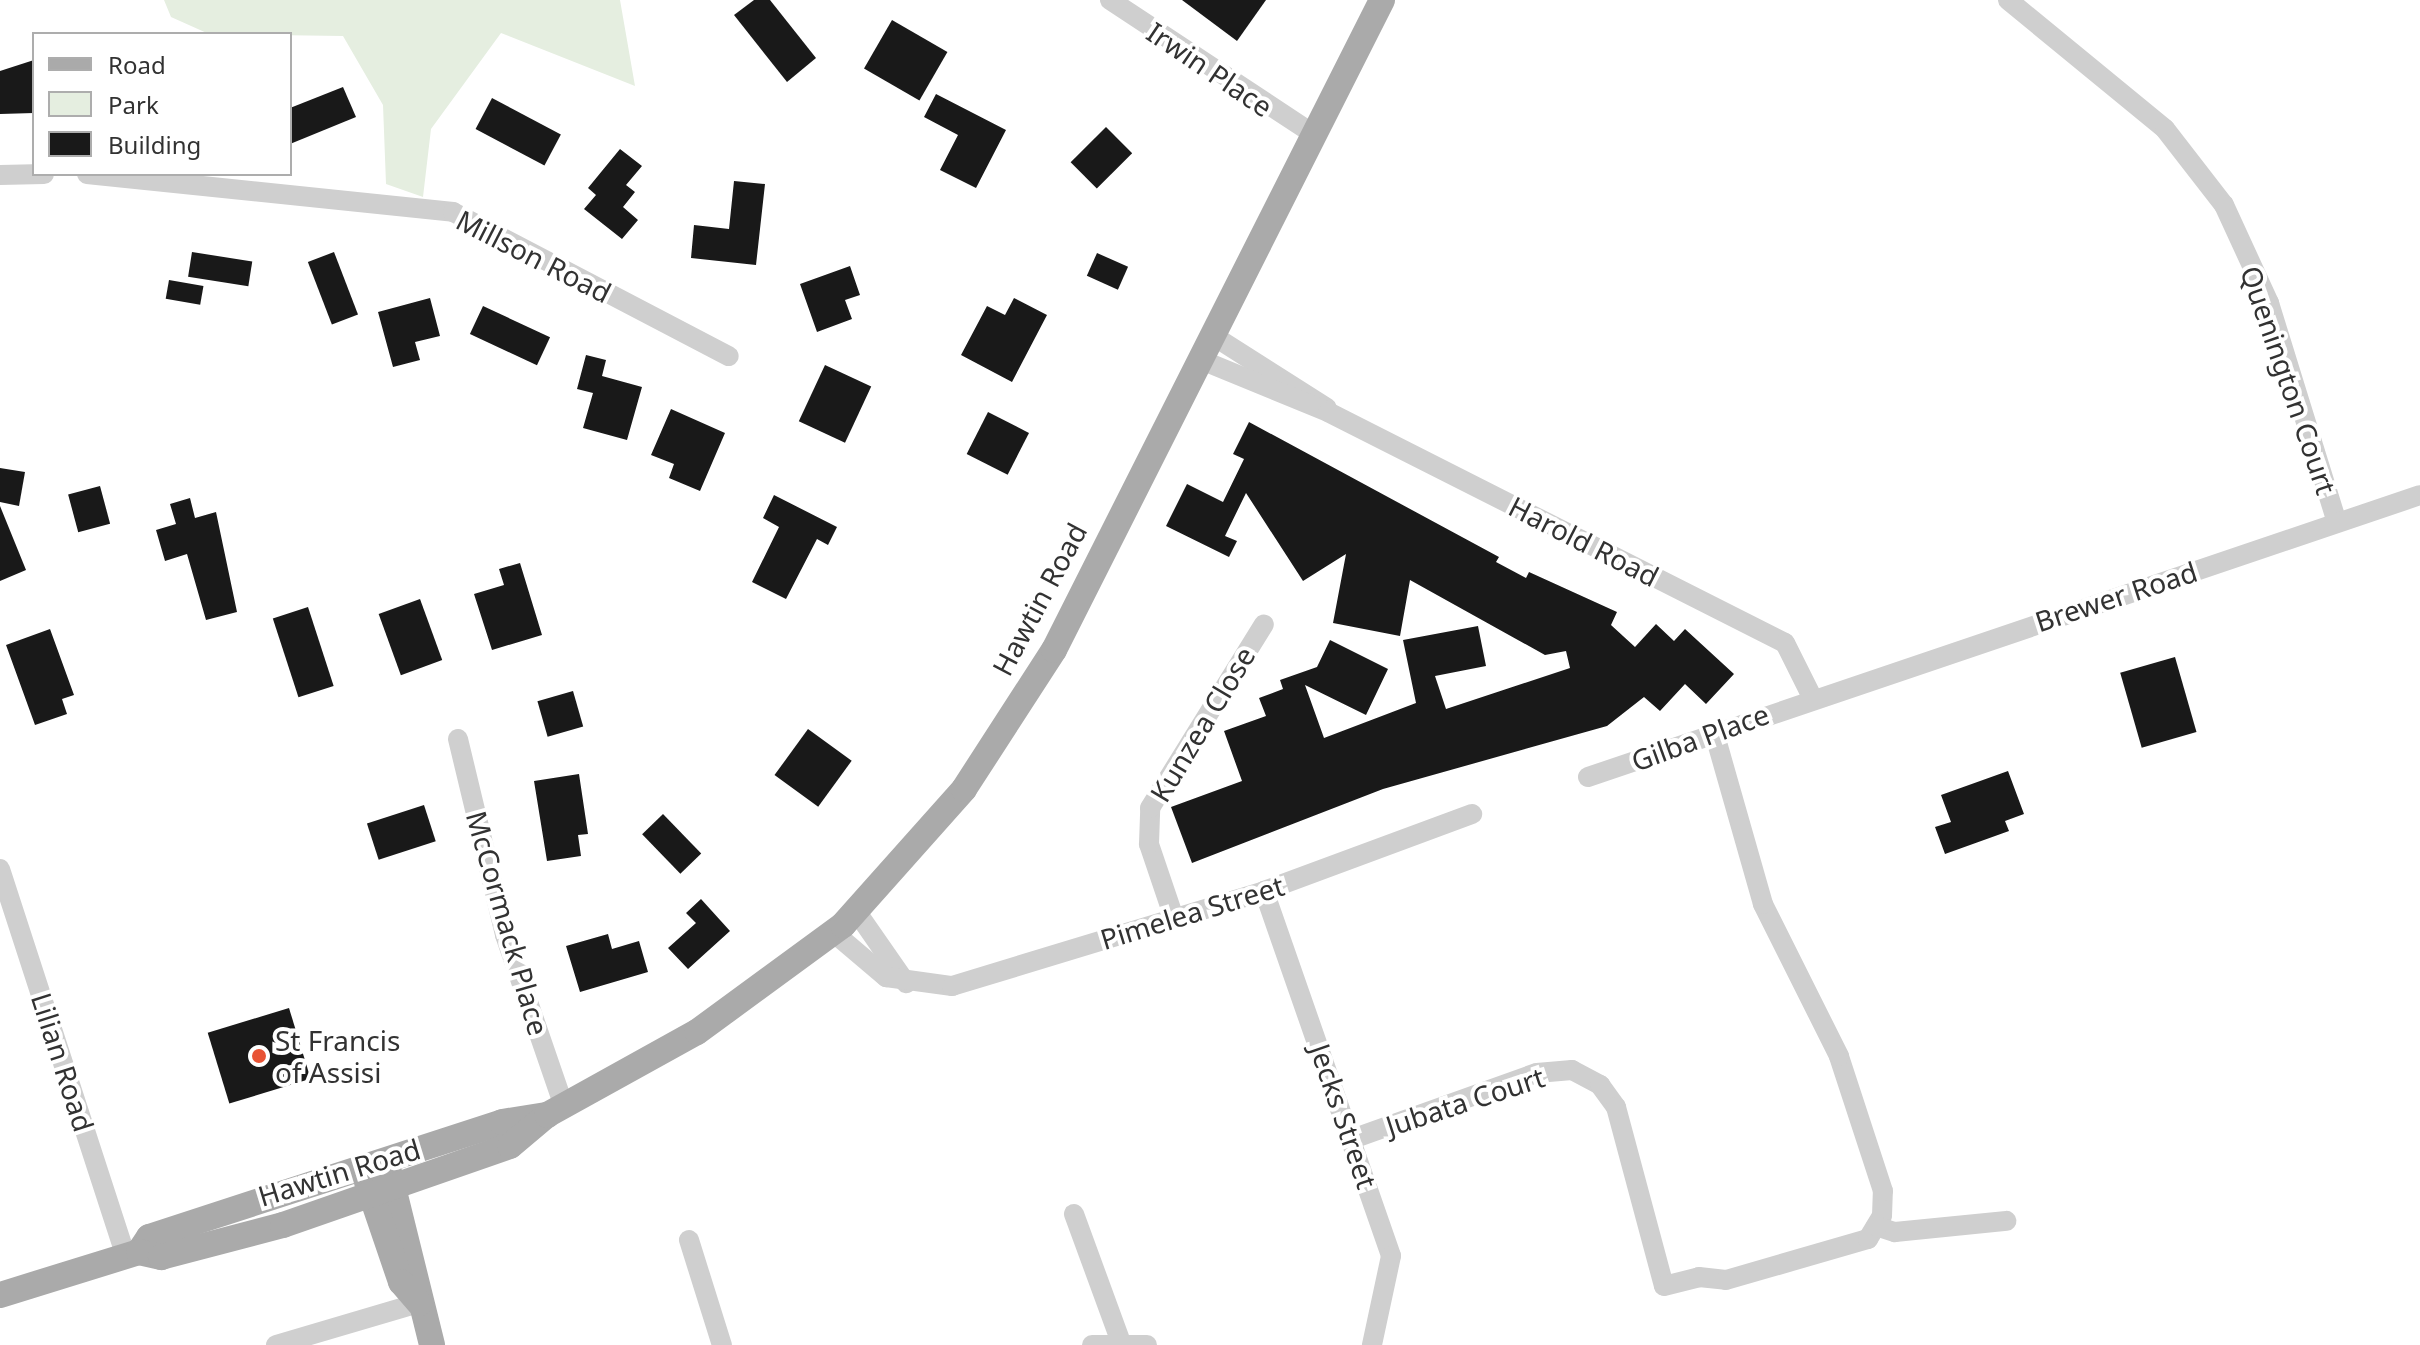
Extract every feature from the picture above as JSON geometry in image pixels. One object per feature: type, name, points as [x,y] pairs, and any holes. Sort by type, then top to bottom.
[{"type":"main road","name":"Hawtin Road","points":[[0,1295],[132,1254],[161,1257],[384,1193],[510,1146],[555,1111],[697,1032],[833,932],[856,911],[964,789],[1054,650],[1382,0]]},
{"type":"main road","name":"Hawtin Road","points":[[132,1254],[149,1237],[502,1122],[555,1111]]},
{"type":"main road","points":[[374,1165],[384,1193],[401,1282],[419,1303],[432,1345]]},
{"type":"street","name":"Irwin Place","points":[[1110,0],[1313,134]]},
{"type":"street","name":"Quenington Court","points":[[2008,0],[2165,129],[2224,205],[2269,303],[2337,522]]},
{"type":"street","points":[[0,175],[32,174]]},
{"type":"street","name":"Millson Road","points":[[106,176],[453,212],[729,356]]},
{"type":"street","name":"Harold Road","points":[[1212,335],[1323,400],[1328,412]]},
{"type":"street","name":"Harold Road","points":[[1199,359],[1328,412],[1785,643],[1812,697]]},
{"type":"street","name":"Brewer Road","points":[[1812,697],[2420,495]]},
{"type":"street","name":"Kunzea Close","points":[[1174,918],[1149,844],[1150,808],[1264,624]]},
{"type":"street","name":"Gilba Place","points":[[1588,777],[1812,697]]},
{"type":"street","points":[[1714,732],[1763,904],[1839,1056],[1883,1191],[1876,1226],[1895,1232],[2006,1221]]},
{"type":"street","name":"McCormack Place","points":[[458,739],[505,935],[555,1111]]},
{"type":"street","name":"Pimelea Street","points":[[833,932],[886,977],[906,983],[952,986],[1264,891],[1472,814]]},
{"type":"street","name":"Lilian Road","points":[[0,869],[132,1254]]},
{"type":"street","name":"Jecks Street","points":[[1264,891],[1355,1138],[1391,1256],[1372,1345]]},
{"type":"street","points":[[856,911],[906,983]]},
{"type":"street","name":"Jubata Court","points":[[1355,1138],[1537,1073],[1572,1070],[1600,1085],[1616,1107],[1664,1286],[1726,1280],[1868,1239],[1876,1226]]},
{"type":"street","points":[[1074,1214],[1120,1340]]},
{"type":"street","points":[[689,1240],[722,1345]]},
{"type":"street","points":[[276,1345],[419,1303]]},
{"type":"street","points":[[1092,1345],[1120,1340],[1147,1345]]},
{"type":"green space","points":[[164,0],[620,0],[635,86],[501,33],[431,129],[423,197],[386,184],[383,105],[343,36],[292,35],[292,32],[205,32],[171,17]]},
{"type":"building","points":[[754,0],[770,0],[816,58],[787,82],[734,15]]},
{"type":"building","points":[[1182,0],[1266,0],[1237,41]]},
{"type":"building","points":[[892,20],[947,52],[919,100],[864,68]]},
{"type":"building","points":[[32,61],[32,113],[0,114],[0,71]]},
{"type":"building","points":[[343,87],[356,117],[292,143],[292,107]]},
{"type":"building","points":[[936,94],[1006,130],[976,188],[940,170],[958,135],[924,117]]},
{"type":"building","points":[[492,98],[561,135],[544,166],[476,129]]},
{"type":"building","points":[[1106,127],[1132,153],[1097,189],[1071,162]]},
{"type":"building","points":[[620,149],[642,166],[626,185],[635,192],[623,207],[638,220],[622,239],[584,209],[596,195],[588,188]]},
{"type":"building","points":[[734,181],[765,184],[756,265],[691,258],[694,225],[729,229]]},
{"type":"building","points":[[192,252],[252,262],[248,286],[188,277]]},
{"type":"building","points":[[334,252],[358,315],[332,325],[308,262]]},
{"type":"building","points":[[1097,253],[1128,267],[1118,290],[1087,276]]},
{"type":"building","points":[[850,266],[860,295],[845,300],[852,319],[817,332],[800,284]]},
{"type":"building","points":[[169,280],[203,286],[200,305],[166,299]]},
{"type":"building","points":[[430,298],[440,336],[415,342],[420,360],[393,367],[378,312]]},
{"type":"building","points":[[1014,298],[1047,315],[1012,382],[961,355],[987,306],[1005,315]]},
{"type":"building","points":[[483,306],[550,337],[537,365],[470,334]]},
{"type":"building","points":[[586,355],[606,360],[602,376],[642,387],[627,440],[583,428],[593,393],[577,389]]},
{"type":"building","points":[[825,365],[871,387],[845,443],[799,421]]},
{"type":"building","points":[[671,409],[725,433],[700,491],[669,478],[674,464],[651,455]]},
{"type":"building","points":[[988,412],[1029,433],[1008,475],[967,454]]},
{"type":"building","points":[[1249,422],[1499,557],[1496,562],[1526,578],[1529,572],[1617,612],[1611,625],[1635,647],[1656,624],[1674,641],[1685,629],[1734,674],[1706,704],[1685,684],[1660,711],[1644,697],[1607,726],[1383,789],[1192,863],[1171,807],[1242,781],[1224,731],[1266,716],[1259,698],[1283,689],[1280,680],[1317,667],[1330,640],[1388,669],[1366,715],[1305,685],[1324,738],[1416,703],[1403,640],[1478,626],[1486,666],[1435,676],[1446,709],[1570,668],[1566,651],[1545,655],[1410,580],[1400,636],[1333,623],[1346,554],[1303,581],[1246,493],[1225,536],[1237,541],[1229,557],[1166,526],[1187,484],[1223,502],[1244,459],[1233,454]]},
{"type":"building","points":[[0,468],[25,472],[19,506],[0,502]]},
{"type":"building","points":[[100,486],[110,524],[78,532],[68,495]]},
{"type":"building","points":[[774,495],[837,527],[828,545],[817,539],[786,599],[752,582],[779,527],[763,518]]},
{"type":"building","points":[[190,498],[195,518],[216,512],[237,612],[206,620],[187,554],[165,561],[156,530],[176,524],[170,504]]},
{"type":"building","points":[[0,506],[26,570],[0,581]]},
{"type":"building","points":[[520,563],[542,635],[492,650],[474,594],[504,585],[499,569]]},
{"type":"building","points":[[420,599],[442,660],[401,675],[379,614]]},
{"type":"building","points":[[308,607],[334,686],[298,697],[273,618]]},
{"type":"building","points":[[50,629],[74,695],[62,699],[67,714],[35,725],[6,645]]},
{"type":"building","points":[[2175,657],[2196,732],[2142,748],[2120,673]]},
{"type":"building","points":[[573,691],[583,727],[548,737],[537,701]]},
{"type":"building","points":[[808,729],[852,761],[818,807],[774,775]]},
{"type":"building","points":[[2008,771],[2024,814],[2005,821],[2009,831],[1945,854],[1935,827],[1951,822],[1941,795]]},
{"type":"building","points":[[579,774],[588,834],[578,835],[581,856],[547,861],[534,781]]},
{"type":"building","points":[[424,805],[436,841],[379,860],[367,824]]},
{"type":"building","points":[[663,814],[701,854],[680,874],[642,834]]},
{"type":"building","points":[[701,899],[730,931],[688,969],[668,948],[696,923],[686,913]]},
{"type":"building","points":[[608,934],[612,949],[639,941],[648,972],[580,992],[566,946]]},
{"type":"building","name":"St Francis of Assisi","points":[[289,1008],[311,1079],[229,1104],[208,1033]]},
{"type":"place","name":"St Francis of Assisi","points":[[259,1056]]}]
